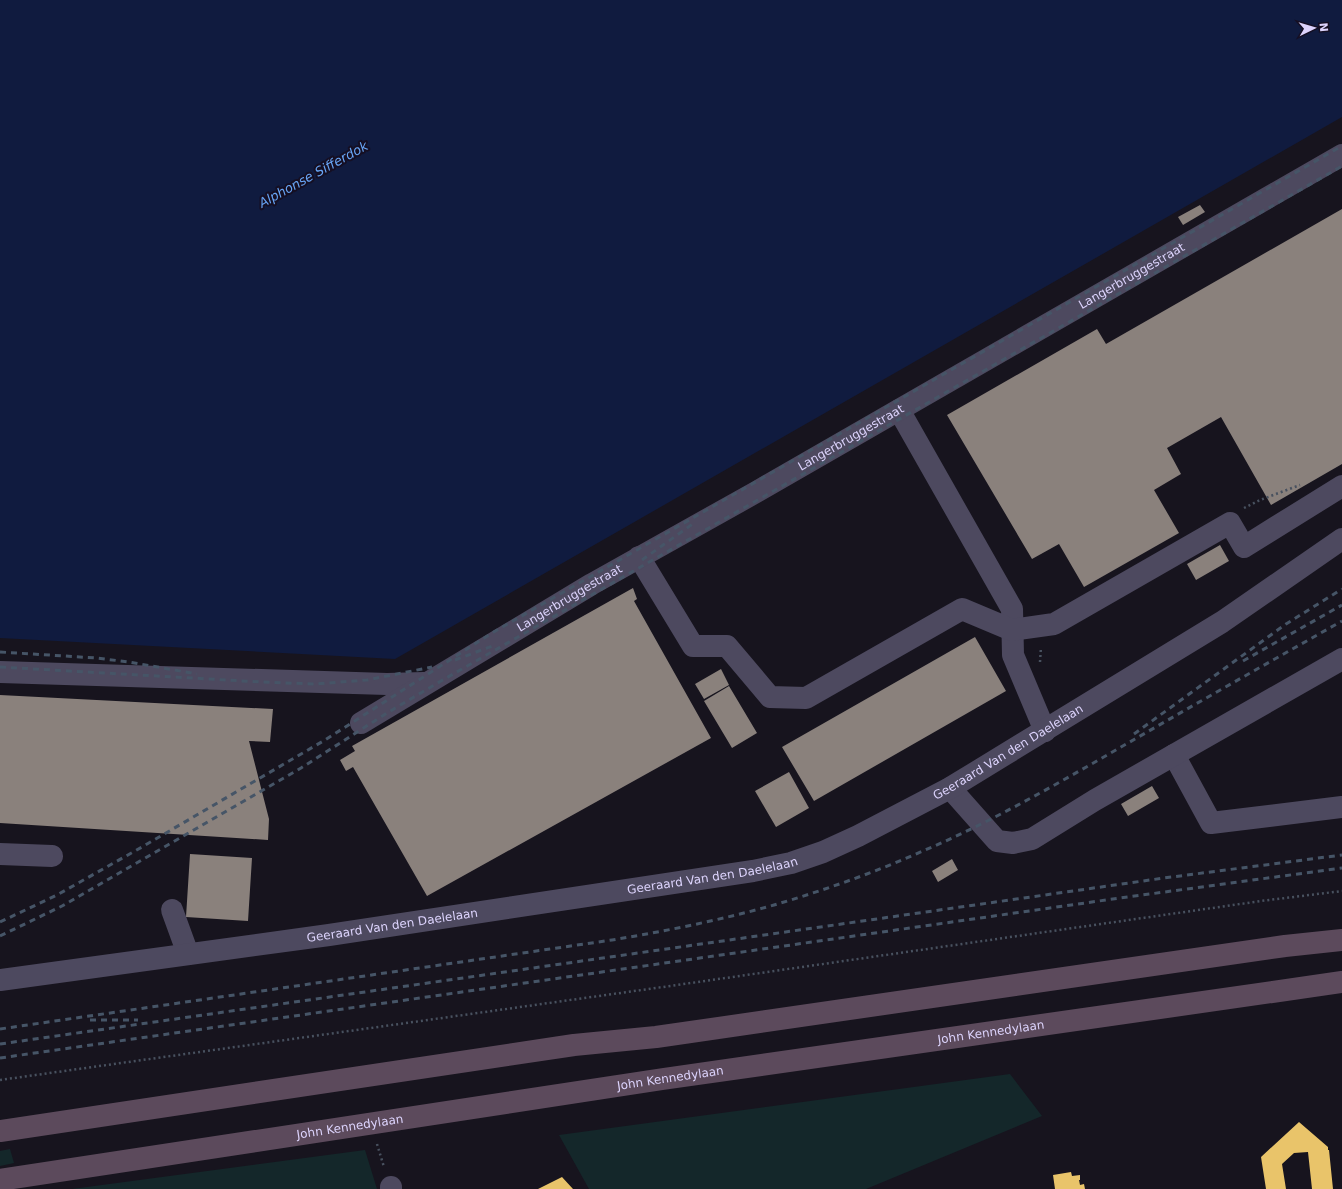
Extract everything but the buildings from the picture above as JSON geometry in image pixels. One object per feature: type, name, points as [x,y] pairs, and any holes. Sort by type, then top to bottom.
[{"type":"highway","points":[[0,1131],[574,1045],[656,1037],[1285,946],[1342,940]]},
{"type":"highway","name":"John Kennedylaan","points":[[0,1180],[663,1079],[1342,982]]},
{"type":"street","name":"Langerbruggestraat","points":[[361,723],[592,584],[765,487],[1342,155]]},
{"type":"street","points":[[899,410],[1012,609],[1013,655],[1045,731]]},
{"type":"street","points":[[639,557],[693,646],[727,646],[770,698],[806,698],[962,609],[1012,630],[1054,624],[1230,523],[1244,547],[1342,486]]},
{"type":"street","name":"Geeraard Van den Daelelaan","points":[[0,980],[337,934],[753,871],[791,863],[823,852],[858,836],[950,788],[1222,622],[1342,539]]},
{"type":"street","points":[[950,788],[997,841],[1013,844],[1032,839],[1095,800],[1342,659]]},
{"type":"street","points":[[0,672],[387,684],[428,682]]},
{"type":"street","points":[[1174,755],[1211,822],[1342,807]]},
{"type":"street","points":[[0,854],[52,856]]},
{"type":"street","points":[[172,910],[188,954]]},
{"type":"path","points":[[0,1080],[679,985],[1253,902],[1342,891]]},
{"type":"path","points":[[370,1124],[391,1188]]},
{"type":"green space","points":[[1010,1074],[1042,1116],[866,1189],[589,1189],[559,1135]]},
{"type":"green space","points":[[10,1149],[14,1163],[0,1166],[0,1151]]},
{"type":"green space","points":[[365,1150],[377,1189],[72,1189]]},
{"type":"water","name":"Alphonse Sifferdok","points":[[0,0],[1342,0],[1342,117],[395,659],[0,638]]},
{"type":"railway","points":[[0,922],[57,895],[142,847],[325,740],[492,633],[1342,146]]},
{"type":"railway","points":[[0,936],[62,906],[301,768],[387,713],[441,681],[1342,166]]},
{"type":"railway","points":[[642,560],[694,523]]},
{"type":"railway","points":[[1134,734],[1286,624],[1342,589]]},
{"type":"railway","points":[[1243,661],[1342,605]]},
{"type":"railway","points":[[0,1029],[612,940],[714,920],[793,899],[888,866],[1006,812],[1342,621]]},
{"type":"railway","points":[[455,660],[495,645]]},
{"type":"railway","points":[[0,652],[96,658],[129,662],[197,674]]},
{"type":"railway","points":[[0,667],[315,684],[367,680],[432,667]]},
{"type":"railway","points":[[0,1044],[1164,878],[1342,855]]},
{"type":"railway","points":[[0,1058],[1120,898],[1342,868]]},
{"type":"railway","points":[[90,1020],[138,1020]]}]
